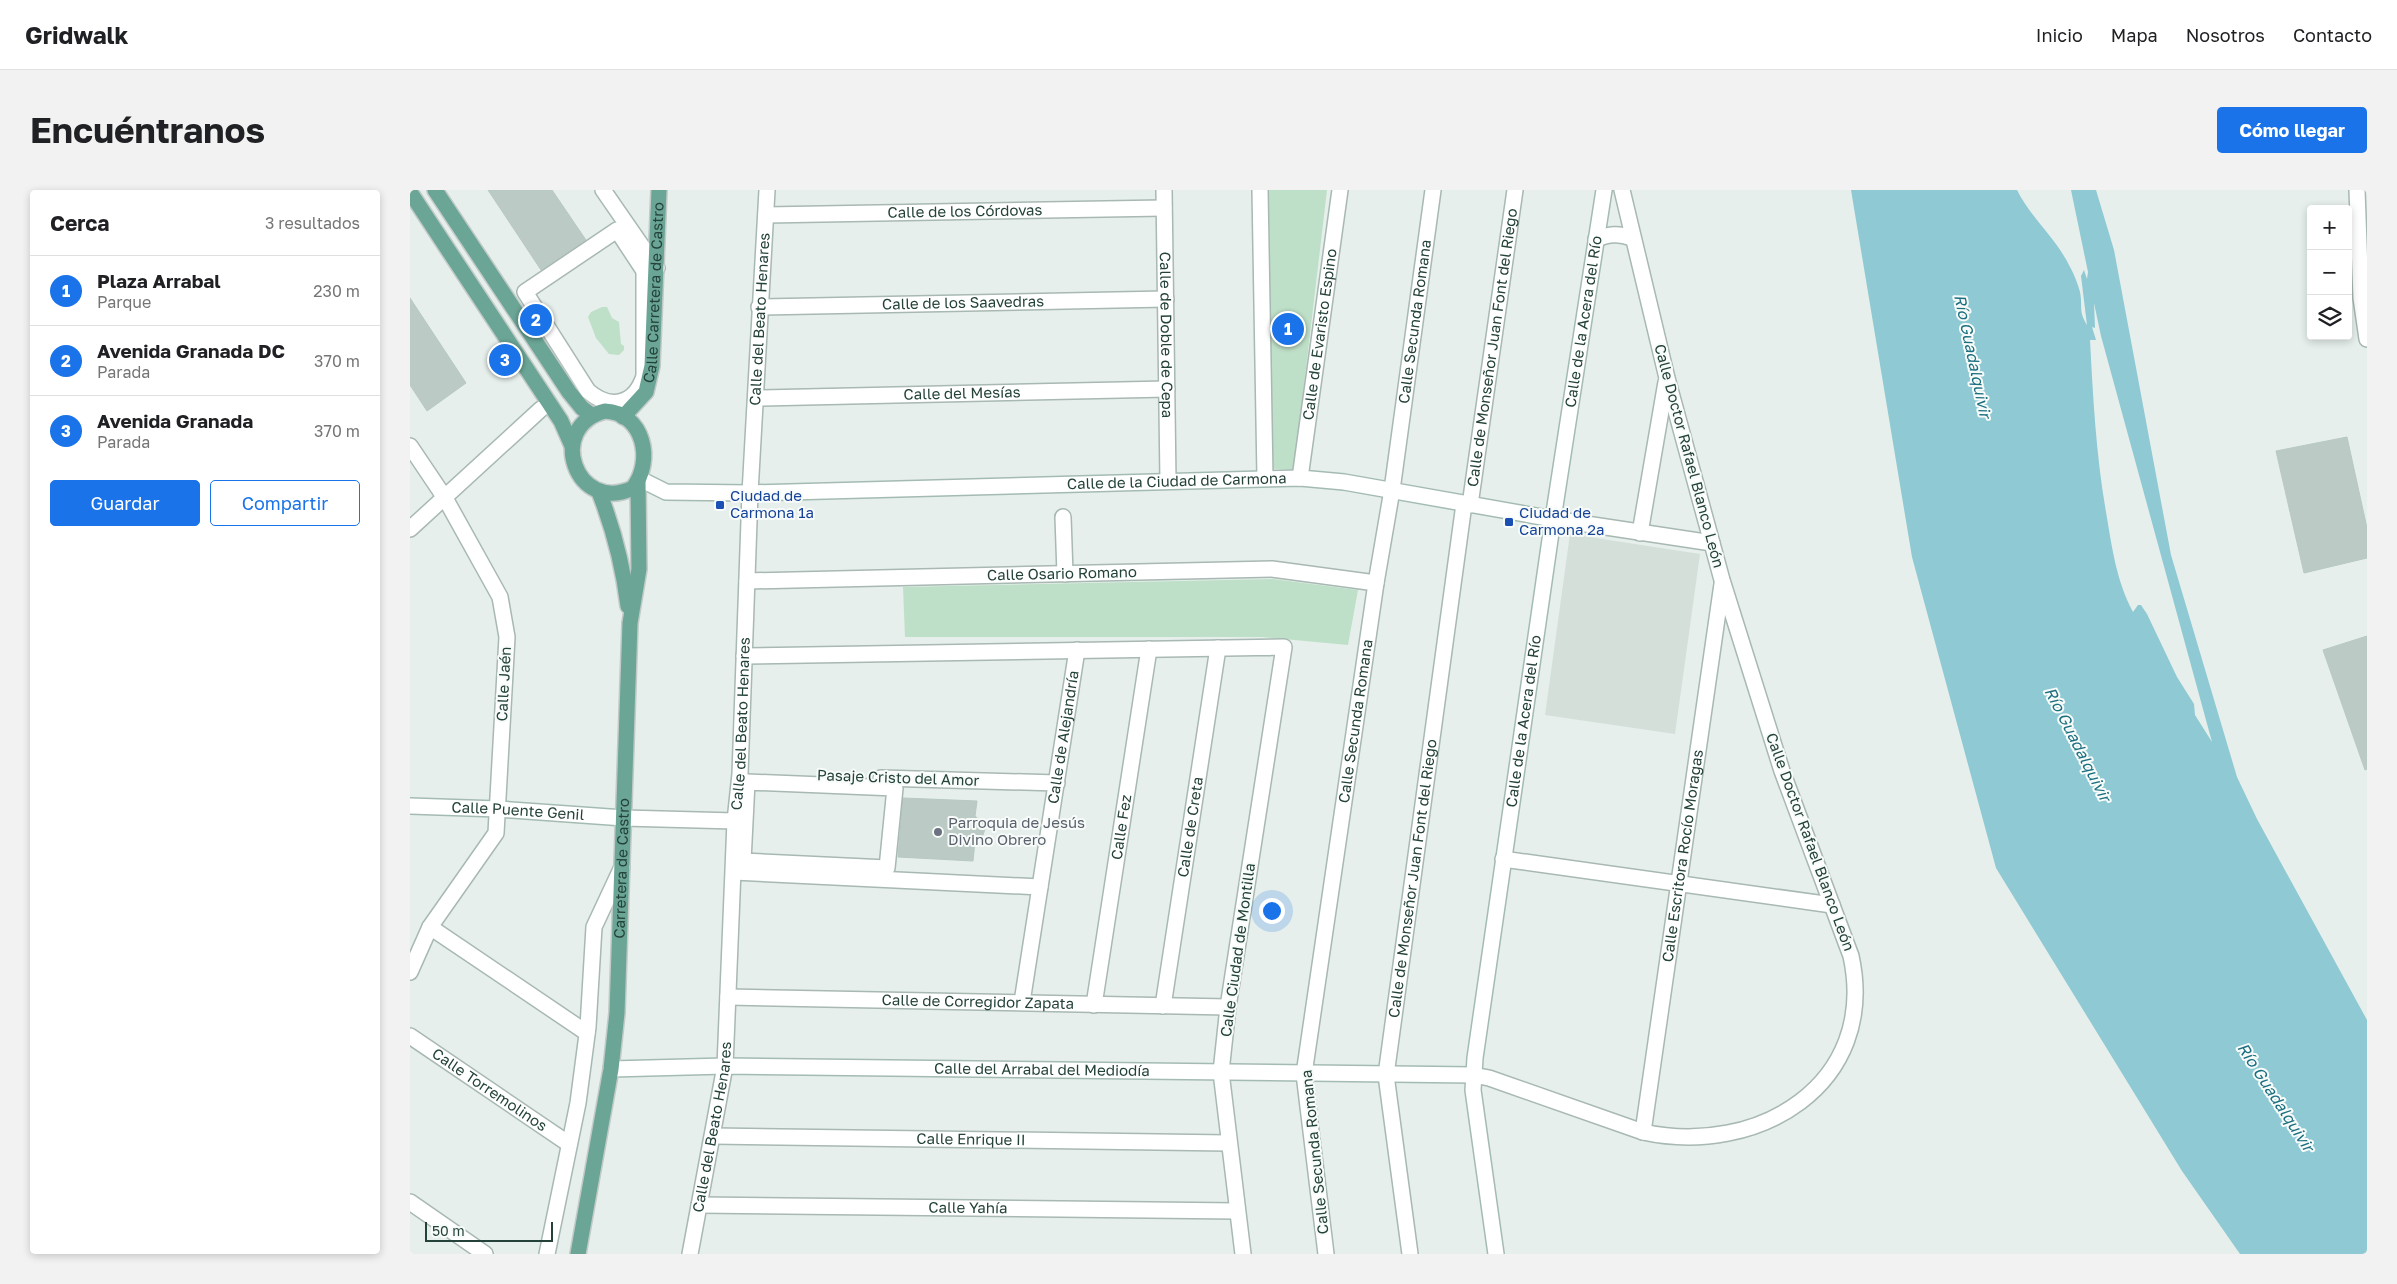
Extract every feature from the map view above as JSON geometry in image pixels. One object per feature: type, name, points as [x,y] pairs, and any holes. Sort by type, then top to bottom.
[{"type":"main road","points":[[435,190],[569,392],[582,408],[591,415]]},
{"type":"main road","name":"Calle Carretera de Castro","points":[[624,417],[646,392],[652,366],[659,190]]},
{"type":"main road","points":[[410,192],[561,421],[572,446],[575,468],[582,479],[599,492],[611,494],[624,492],[633,488],[644,469],[643,442],[638,432],[624,417],[605,411],[591,415],[580,427],[572,446]]},
{"type":"main road","name":"Carretera de Castro","points":[[578,1254],[611,1069],[617,1013],[630,623],[639,569],[639,480]]},
{"type":"main road","points":[[599,492],[614,529],[622,562],[630,623]]},
{"type":"street","points":[[603,190],[657,268]]},
{"type":"street","name":"Calle del Beato Henares","points":[[690,1254],[725,1066],[735,821],[740,774],[750,492],[757,398],[759,307],[767,190]]},
{"type":"street","name":"Calle de Doble de Cepa","points":[[1164,190],[1168,481]]},
{"type":"street","points":[[1260,190],[1265,478]]},
{"type":"street","name":"Calle de Evaristo Espino","points":[[1300,478],[1340,190]]},
{"type":"street","name":"Calle Secunda Romana","points":[[1326,1254],[1304,1074],[1376,583],[1392,490],[1433,190]]},
{"type":"street","name":"Calle de Monseñor Juan Font del Riego","points":[[1410,1254],[1386,1075],[1467,504],[1515,190]]},
{"type":"street","name":"Calle de la Acera del Río","points":[[1496,1254],[1473,1090],[1473,1075],[1553,519],[1604,190]]},
{"type":"street","name":"Calle Doctor Rafael Blanco León","points":[[1473,1075],[1489,1078],[1642,1132],[1686,1138],[1712,1137],[1739,1131],[1763,1122],[1797,1103],[1830,1073],[1842,1055],[1849,1039],[1854,1019],[1856,985],[1851,956],[1782,771],[1722,580],[1667,378],[1622,190]]},
{"type":"street","points":[[2360,200],[2361,298],[2367,339]]},
{"type":"street","name":"Calle de los Córdovas","points":[[766,215],[1164,208]]},
{"type":"street","points":[[617,230],[644,271],[644,376],[641,386],[632,396],[622,402],[609,403],[597,399],[588,391],[525,292],[617,230]]},
{"type":"street","points":[[1596,239],[1607,235],[1622,234],[1632,238]]},
{"type":"street","name":"Calle de los Saavedras","points":[[759,307],[1166,299]]},
{"type":"street","points":[[1640,532],[1667,378]]},
{"type":"street","name":"Calle del Mesías","points":[[757,398],[1167,389]]},
{"type":"street","points":[[410,529],[541,409]]},
{"type":"street","name":"Calle Jaén","points":[[410,446],[445,498],[500,598],[506,637],[496,833],[430,926],[410,972]]},
{"type":"street","name":"Calle de la Ciudad de Carmona","points":[[639,480],[666,492],[750,492],[1300,478],[1344,482],[1553,519],[1712,543]]},
{"type":"street","points":[[1062,517],[1065,574]]},
{"type":"street","name":"Calle Osario Romano","points":[[747,581],[1272,569],[1376,583]]},
{"type":"street","name":"Calle Escritora Rocío Moragas","points":[[1642,1132],[1722,580]]},
{"type":"street","name":"Calle Ciudad de Montilla","points":[[1218,648],[1284,647],[1228,1008],[1221,1072],[1228,1143],[1243,1254]]},
{"type":"street","points":[[744,656],[1218,648]]},
{"type":"street","name":"Calle de Creta","points":[[1163,1006],[1218,648]]},
{"type":"street","name":"Calle Fez","points":[[1094,1004],[1149,649]]},
{"type":"street","name":"Calle de Alejandría","points":[[1022,1002],[1077,650]]},
{"type":"street","name":"Pasaje Cristo del Amor","points":[[740,774],[1057,783]]},
{"type":"street","points":[[747,782],[895,788],[887,868],[743,861],[747,782]]},
{"type":"street","name":"Calle Puente Genil","points":[[410,806],[498,809],[624,818]]},
{"type":"street","points":[[624,818],[735,821]]},
{"type":"street","points":[[1503,859],[1832,905]]},
{"type":"street","points":[[547,1254],[578,1103],[587,1033],[594,927],[623,866]]},
{"type":"street","points":[[734,872],[1040,888]]},
{"type":"street","points":[[430,926],[587,1033]]},
{"type":"street","name":"Calle de Corregidor Zapata","points":[[728,997],[1228,1008]]},
{"type":"street","name":"Calle Torremolinos","points":[[410,1036],[569,1144]]},
{"type":"street","name":"Calle del Arrabal del Mediodía","points":[[611,1069],[725,1066],[1473,1075]]},
{"type":"street","name":"Calle Enrique II","points":[[713,1136],[1228,1143]]},
{"type":"street","points":[[410,1202],[486,1254]]},
{"type":"street","name":"Calle Yahía","points":[[699,1205],[1237,1212]]},
{"type":"shaded area","points":[[1570,534],[1700,554],[1675,734],[1545,715]]},
{"type":"green space","points":[[1267,190],[1327,190],[1294,470],[1264,468]]},
{"type":"green space","points":[[607,307],[612,318],[619,322],[621,344],[624,346],[624,350],[619,355],[609,354],[596,338],[588,317],[591,312]]},
{"type":"green space","points":[[1273,579],[1358,590],[1348,645],[1262,637],[905,637],[903,587]]},
{"type":"water","name":"Río Guadalquivir","points":[[1851,190],[2017,190],[2029,210],[2058,247],[2076,279],[2081,297],[2082,312],[2087,325],[2081,276],[2084,270],[2087,279],[2088,272],[2071,190],[2096,190],[2114,250],[2171,555],[2237,777],[2257,819],[2367,1020],[2367,1254],[2240,1254],[2182,1171],[1996,868],[1912,557]],"holes":[[[2094,303],[2101,336],[2212,742],[2195,715],[2194,704],[2177,677],[2147,614],[2141,605],[2138,605],[2133,612],[2122,588],[2113,551],[2095,426],[2090,340],[2096,340],[2092,327],[2095,328]]]},
{"type":"building","points":[[488,190],[552,190],[586,240],[541,270]]},
{"type":"building","points":[[410,298],[466,383],[427,411],[410,385]]},
{"type":"building","points":[[2347,437],[2367,528],[2367,558],[2304,573],[2276,451]]},
{"type":"building","points":[[2367,636],[2367,769],[2365,770],[2323,650]]},
{"type":"building","name":"Parroquia de Jesús Divino Obrero","points":[[903,798],[977,801],[975,816],[985,825],[985,829],[983,835],[975,841],[973,861],[898,857]]},
{"type":"place","name":"Avenida Granada DC","points":[[536,320]]},
{"type":"place","name":"Plaza Arrabal","points":[[1288,329]]},
{"type":"place","name":"Avenida Granada","points":[[505,360]]},
{"type":"place","name":"Ciudad de Carmona 1ª","points":[[720,505]]},
{"type":"place","name":"Ciudad de Carmona 2ª","points":[[1509,522]]},
{"type":"place","name":"Parroquia de Jesús Divino Obrero","points":[[938,832]]}]
